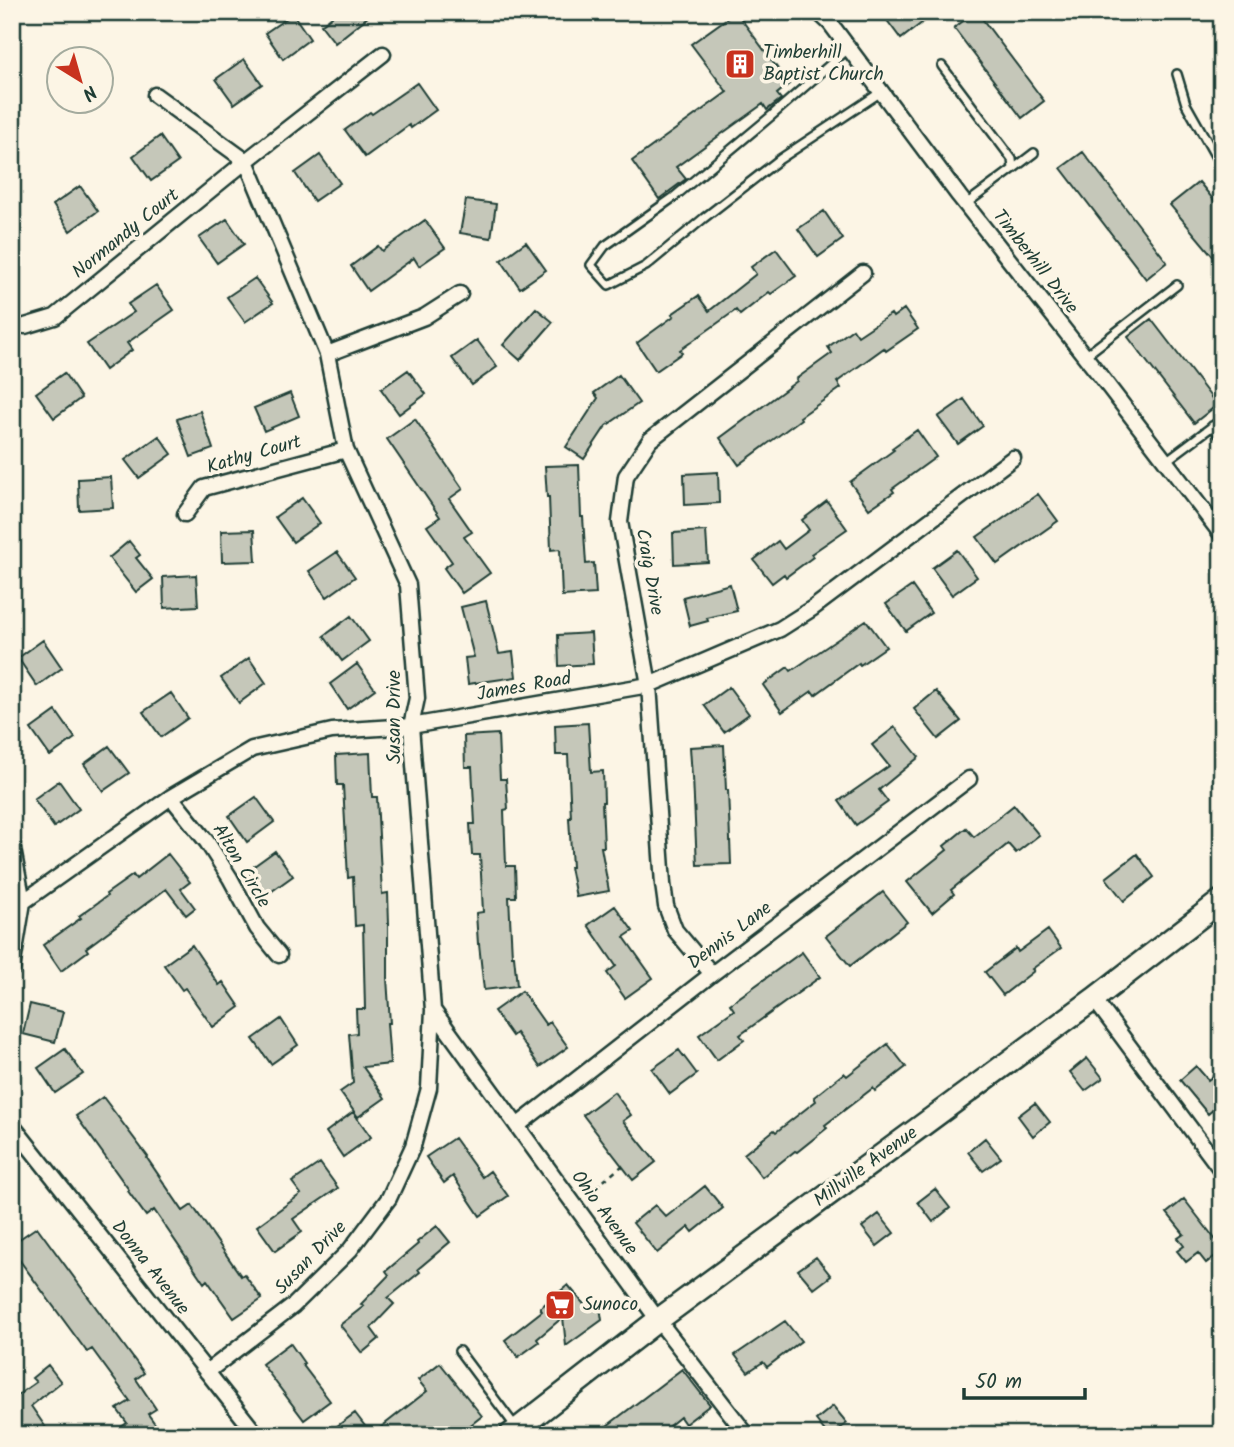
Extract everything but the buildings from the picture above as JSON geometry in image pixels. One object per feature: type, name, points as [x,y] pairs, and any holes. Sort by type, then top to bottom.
[{"type":"main road","name":"Millville Avenue","points":[[514,1432],[658,1320],[1094,999],[1222,900]]},
{"type":"street","name":"Timberhill Drive","points":[[818,12],[830,23],[966,205],[1222,535]]},
{"type":"street","name":"Normandy Court","points":[[25,326],[55,317],[246,161],[383,54]]},
{"type":"street","points":[[155,95],[246,161]]},
{"type":"street","name":"Susan Drive","points":[[207,1372],[293,1306],[350,1250],[389,1198],[413,1146],[429,1088],[433,1010],[411,726],[417,698],[408,585],[345,450],[327,354],[246,161]]},
{"type":"street","name":"Craig Drive","points":[[712,974],[675,930],[666,906],[649,685],[620,522],[626,476],[650,440],[863,272]]},
{"type":"street","points":[[327,354],[424,317],[460,294]]},
{"type":"street","name":"Kathy Court","points":[[185,514],[204,488],[345,450]]},
{"type":"street","name":"James Road","points":[[23,902],[171,797],[252,749],[332,732],[411,726],[649,685],[780,629],[813,608],[1013,458]]},
{"type":"street","name":"Dennis Lane","points":[[517,1126],[969,779]]},
{"type":"street","name":"Alton Circle","points":[[171,797],[207,842],[257,928],[279,955]]},
{"type":"street","points":[[12,844],[23,902],[12,969]]},
{"type":"street","points":[[1094,999],[1222,1171]]},
{"type":"street","name":"Ohio Avenue","points":[[433,1010],[658,1320],[747,1435]]},
{"type":"street","name":"Donna Avenue","points":[[12,1125],[257,1435]]},
{"type":"lane","points":[[830,23],[844,12]]},
{"type":"lane","points":[[849,48],[674,197],[605,246],[591,265],[609,285],[646,266],[780,159],[881,92]]},
{"type":"lane","points":[[942,66],[1012,159],[1013,169]]},
{"type":"lane","points":[[1177,74],[1186,104],[1222,168]]},
{"type":"lane","points":[[966,205],[1034,153]]},
{"type":"lane","points":[[1085,356],[1177,285]]},
{"type":"lane","points":[[1166,461],[1222,419]]},
{"type":"lane","points":[[1212,426],[1222,438]]},
{"type":"lane","points":[[459,1351],[514,1432]]},
{"type":"path","points":[[596,1186],[622,1166]]},
{"type":"place","name":"Timberhill Baptist Church","points":[[740,64]]},
{"type":"place","name":"Sunoco","points":[[560,1305]]}]
